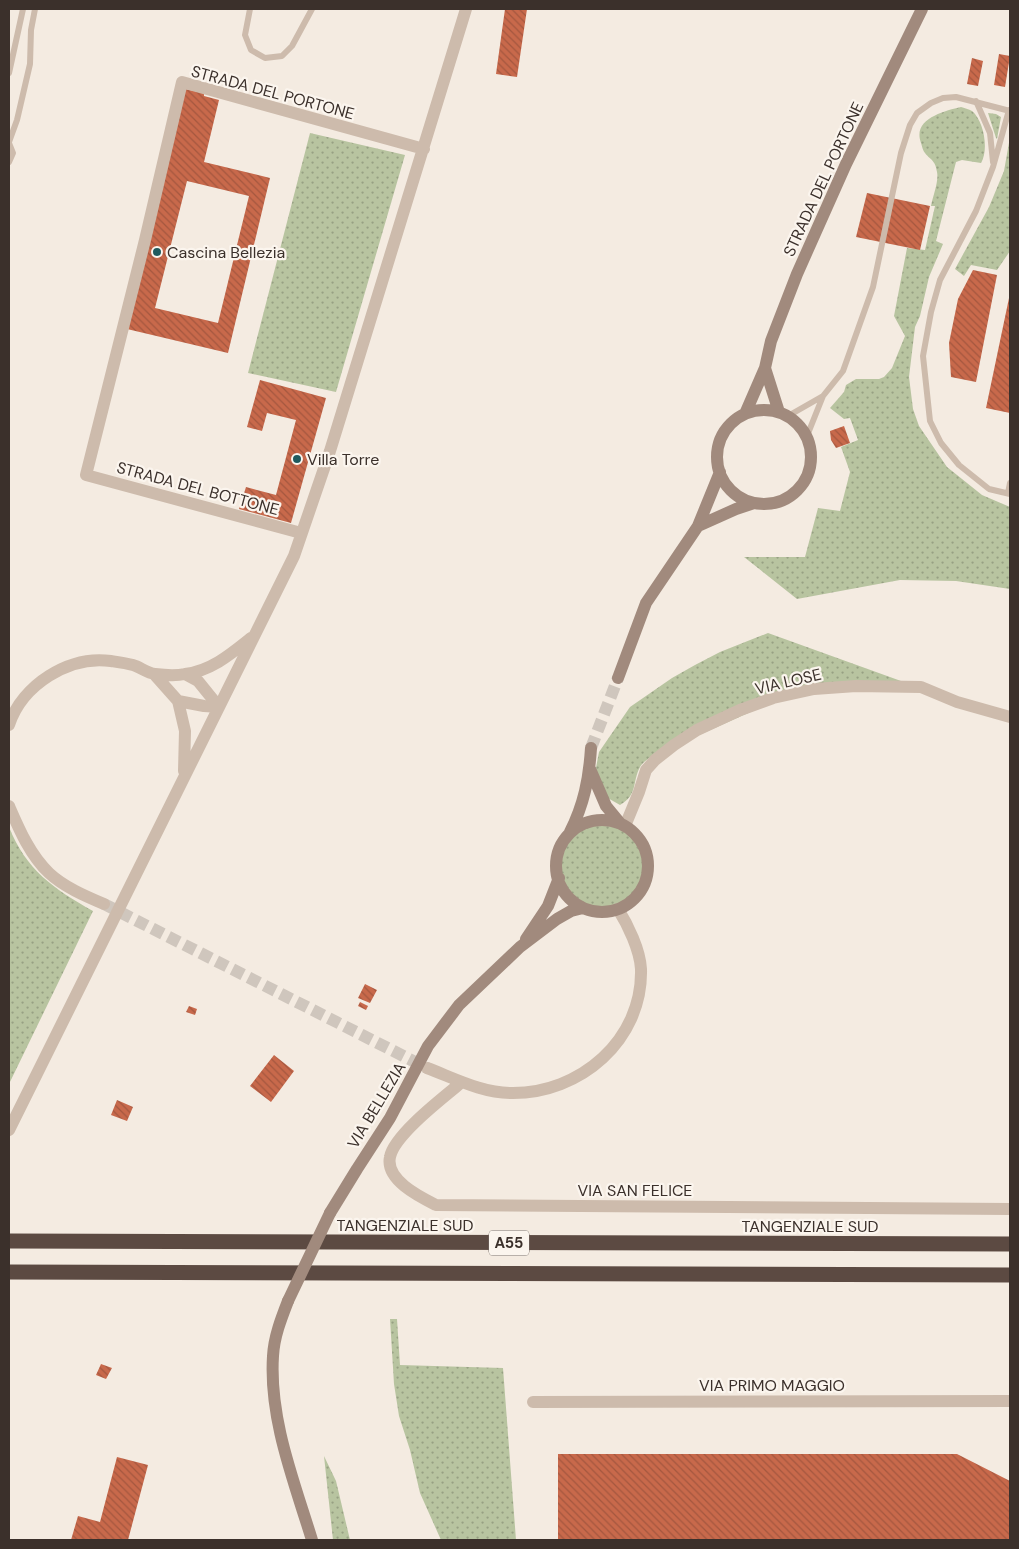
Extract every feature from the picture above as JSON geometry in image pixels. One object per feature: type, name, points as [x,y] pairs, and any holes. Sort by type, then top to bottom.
[{"type":"highway","name":"TANGENZIALE SUD","points":[[9,1241],[1010,1244]]},
{"type":"highway","name":"A55","points":[[9,1272],[1010,1274]]},
{"type":"street","points":[[9,1130],[294,556],[330,451],[466,9]]},
{"type":"street","name":"STRADA DEL PORTONE","points":[[744,414],[765,368],[771,341],[797,274],[846,164],[922,9]]},
{"type":"street","name":"STRADA DEL PORTONE","points":[[86,475],[145,240],[182,82],[424,149]]},
{"type":"street","points":[[765,368],[784,414]]},
{"type":"street","points":[[760,410],[784,414],[799,425],[807,436],[811,450],[811,466],[806,480],[796,492],[784,500],[769,504],[754,503],[732,491],[724,482],[718,467],[718,451],[722,436],[732,423],[744,414],[760,410]]},
{"type":"street","points":[[618,678],[646,603],[698,526],[720,472]]},
{"type":"street","name":"STRADA DEL BOTTONE","points":[[86,475],[301,534]]},
{"type":"street","points":[[698,526],[754,503]]},
{"type":"street","points":[[9,725],[12,715],[23,699],[40,682],[62,668],[84,661],[109,660],[134,666],[154,674],[185,674],[204,669],[225,659],[254,637]]},
{"type":"street","points":[[154,674],[178,701],[185,731],[184,778]]},
{"type":"street","points":[[185,674],[198,681],[219,707]]},
{"type":"street","name":"VIA LOSE","points":[[623,825],[636,801],[646,770],[655,760],[697,730],[740,710],[773,698],[814,689],[856,686],[921,687],[957,702],[1010,717]]},
{"type":"street","points":[[178,701],[219,707]]},
{"type":"street","name":"VIA BELLEZIA","points":[[590,769],[606,806],[623,825],[636,834],[646,852],[648,863],[647,878],[642,890],[634,899],[618,909],[600,912],[583,908],[565,893],[556,865],[560,847],[569,834],[580,811],[590,769],[592,748]]},
{"type":"street","points":[[9,806],[22,835],[49,873],[76,891],[104,904]]},
{"type":"street","points":[[569,834],[586,823],[598,820],[610,820],[623,825]]},
{"type":"street","name":"VIA BELLEZIA","points":[[520,947],[548,906],[559,878]]},
{"type":"street","name":"VIA BELLEZIA","points":[[312,1540],[289,1466],[275,1405],[273,1356],[278,1324],[330,1213],[390,1118],[428,1046],[459,1005],[520,947],[557,919],[571,911],[583,908]]},
{"type":"street","points":[[428,1068],[462,1082],[494,1091],[510,1093],[542,1090],[561,1085],[590,1069],[617,1044],[635,1012],[638,997],[641,967],[626,921],[618,909]]},
{"type":"street","name":"VIA SAN FELICE","points":[[462,1082],[411,1126],[396,1144],[389,1158],[392,1169],[399,1181],[409,1191],[436,1205],[1010,1208]]},
{"type":"street","name":"VIA PRIMO MAGGIO","points":[[534,1402],[1010,1401]]},
{"type":"lane","points":[[9,73],[23,9]]},
{"type":"lane","points":[[9,162],[13,154],[9,143],[17,120],[30,64],[31,30],[35,9]]},
{"type":"lane","points":[[250,9],[245,35],[251,50],[265,58],[282,56],[292,46],[312,9]]},
{"type":"lane","points":[[807,436],[823,396],[843,371],[873,287],[901,153],[910,125],[917,113],[931,103],[943,98],[976,101],[1010,110],[993,167],[976,211],[940,280],[922,356],[930,421],[941,443],[959,465],[989,489],[1009,494],[1010,483]]},
{"type":"lane","points":[[976,101],[990,133],[993,167]]},
{"type":"lane","points":[[784,414],[823,396]]},
{"type":"green space","points":[[961,107],[972,111],[980,122],[984,136],[985,151],[981,163],[962,160],[956,162],[936,241],[943,244],[929,277],[920,316],[915,327],[909,377],[913,409],[919,426],[947,467],[982,495],[1010,507],[1010,589],[956,581],[900,580],[797,599],[744,557],[805,557],[818,508],[840,511],[850,472],[841,447],[858,440],[850,418],[844,419],[830,408],[844,392],[846,385],[856,379],[879,379],[884,377],[892,368],[905,336],[894,316],[907,248],[925,250],[935,206],[931,206],[937,184],[937,172],[934,162],[923,150],[919,135],[925,122],[931,118]]},
{"type":"green space","points":[[988,113],[1001,117],[997,139],[996,138]]},
{"type":"green space","points":[[310,133],[405,155],[336,392],[248,373]]},
{"type":"green space","points":[[1010,137],[1010,251],[997,270],[971,265],[964,276],[955,269],[989,207],[1004,171]]},
{"type":"green space","points":[[768,633],[901,681],[813,684],[652,756],[640,767],[632,793],[626,801],[620,805],[606,797],[595,773],[599,752],[630,707],[672,678],[695,665],[720,652]]},
{"type":"green space","points":[[602,820],[619,824],[634,834],[644,849],[648,866],[644,883],[634,898],[619,908],[602,912],[585,908],[570,898],[560,883],[556,866],[560,849],[570,834],[585,824]]},
{"type":"green space","points":[[9,827],[24,855],[43,877],[66,895],[93,911],[9,1084]]},
{"type":"green space","points":[[390,1319],[397,1319],[400,1365],[503,1368],[516,1540],[441,1540],[420,1493],[410,1450],[399,1416],[394,1384]]},
{"type":"green space","points":[[324,1456],[336,1481],[350,1540],[333,1540]]},
{"type":"building","points":[[505,9],[527,9],[517,77],[496,74]]},
{"type":"building","points":[[999,54],[1010,56],[1005,87],[994,85]]},
{"type":"building","points":[[972,58],[983,61],[978,86],[967,84]]},
{"type":"building","name":"Cascina Bellezia","points":[[185,89],[204,93],[204,96],[219,100],[204,162],[270,178],[228,353],[127,329]],"holes":[[[187,181],[249,196],[218,323],[155,308]]]},
{"type":"building","points":[[867,193],[930,206],[920,250],[856,237]]},
{"type":"building","points":[[973,270],[997,275],[976,382],[951,377],[949,343],[958,299]]},
{"type":"building","points":[[1010,298],[1010,413],[986,408]]},
{"type":"building","name":"Villa Torre","points":[[260,380],[326,398],[291,523],[239,509],[246,487],[276,495],[296,420],[267,413],[262,431],[247,427]]},
{"type":"building","points":[[844,426],[850,443],[836,448],[831,440],[830,431]]},
{"type":"building","points":[[365,984],[377,990],[370,1003],[358,998]]},
{"type":"building","points":[[360,1002],[368,1006],[366,1010],[358,1006]]},
{"type":"building","points":[[189,1006],[197,1009],[195,1015],[186,1012]]},
{"type":"building","points":[[274,1055],[294,1071],[271,1102],[250,1086]]},
{"type":"building","points":[[117,1100],[133,1107],[127,1121],[111,1115]]},
{"type":"building","points":[[101,1364],[112,1368],[106,1379],[96,1375]]},
{"type":"building","points":[[558,1454],[957,1454],[1010,1481],[1010,1540],[558,1540]]},
{"type":"building","points":[[117,1457],[148,1465],[128,1540],[71,1540],[78,1516],[100,1522]]},
{"type":"tunnel","points":[[591,748],[618,678]]},
{"type":"tunnel","points":[[104,904],[427,1068]]},
{"type":"place","name":"Cascina Bellezia","points":[[157,252]]},
{"type":"place","name":"Villa Torre","points":[[297,459]]}]
